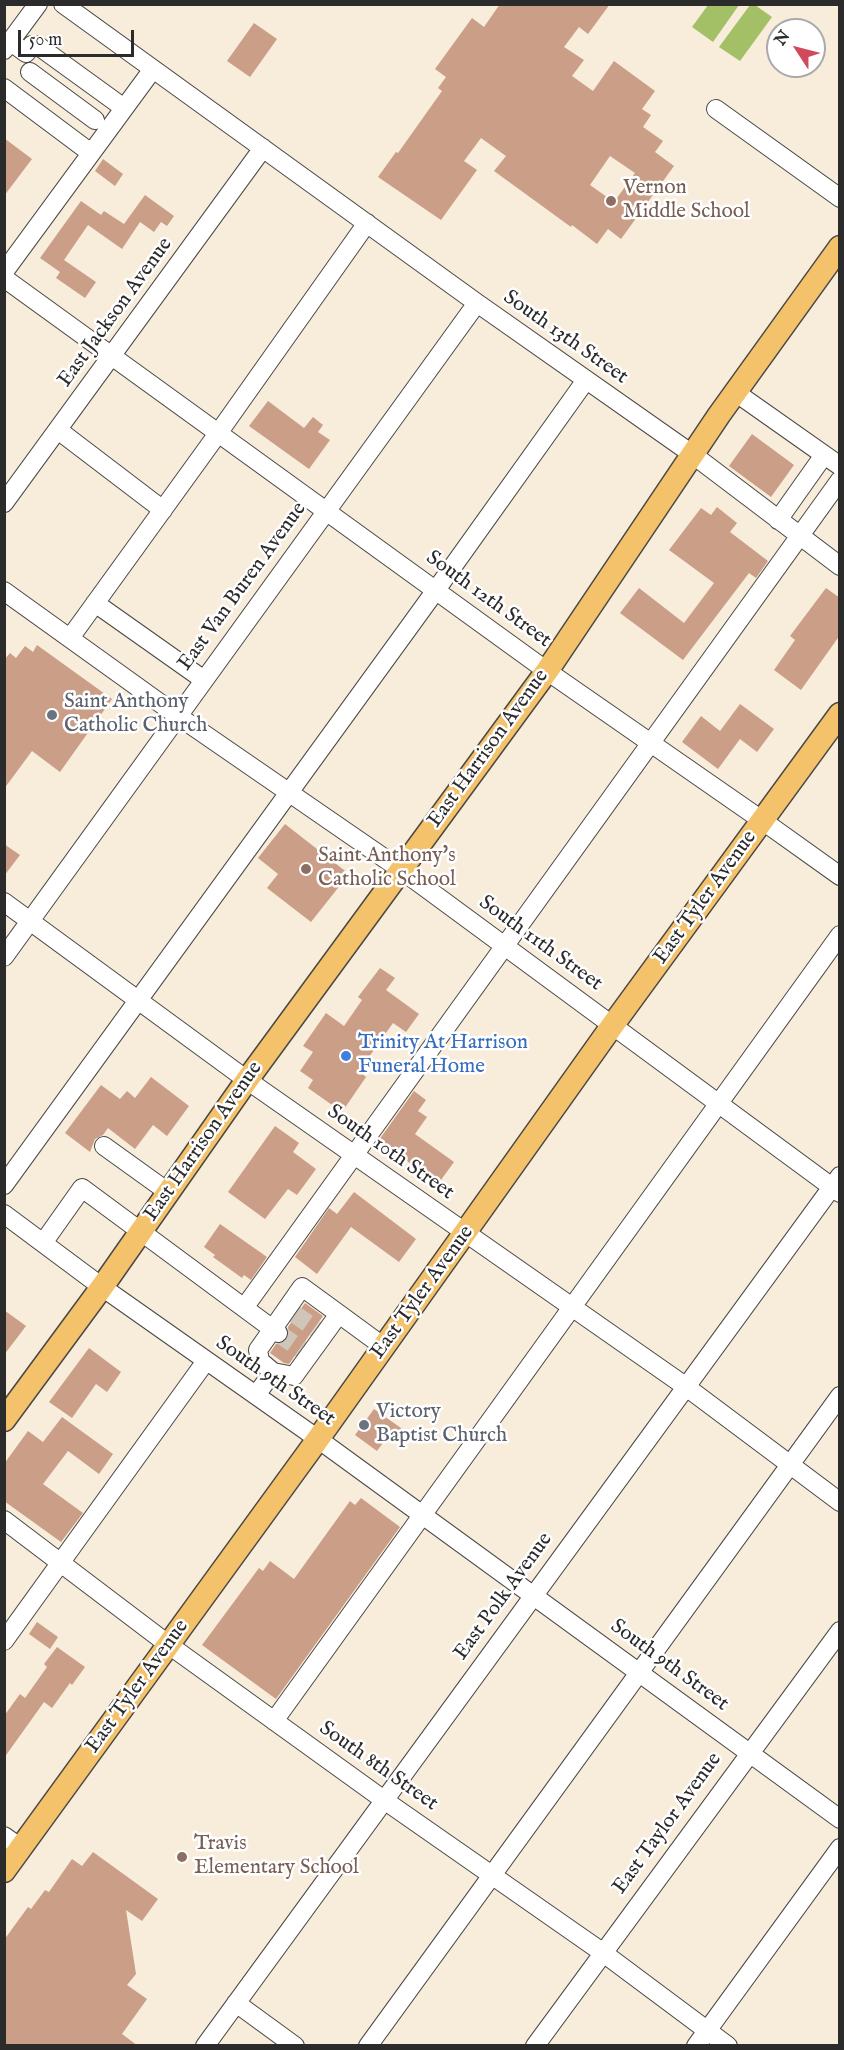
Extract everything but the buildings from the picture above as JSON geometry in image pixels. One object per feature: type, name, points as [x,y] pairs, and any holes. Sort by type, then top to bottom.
[{"type":"main road","name":"East Harrison Avenue","points":[[4,1420],[102,1287],[247,1080],[547,671],[692,454],[840,247]]},
{"type":"main road","name":"East Tyler Avenue","points":[[4,1871],[13,1842],[169,1645],[612,1026],[840,714]]},
{"type":"street","points":[[38,4],[8,46],[26,53],[32,45],[37,45],[117,103]]},
{"type":"street","name":"South 13th Street","points":[[63,4],[477,303],[692,454],[840,566]]},
{"type":"street","points":[[45,51],[30,72],[9,91],[85,148]]},
{"type":"street","points":[[85,148],[95,120],[153,69]]},
{"type":"street","points":[[30,72],[95,120]]},
{"type":"street","points":[[4,272],[117,103]]},
{"type":"street","points":[[716,109],[840,198]]},
{"type":"street","name":"East Jackson Avenue","points":[[4,503],[263,148]]},
{"type":"street","points":[[70,638],[367,223]]},
{"type":"street","name":"South 12th Street","points":[[4,278],[547,671],[840,876]]},
{"type":"street","name":"East Van Buren Avenue","points":[[4,957],[477,303]]},
{"type":"street","points":[[4,1185],[586,380]]},
{"type":"street","points":[[735,392],[840,466]]},
{"type":"street","points":[[58,430],[163,510]]},
{"type":"street","points":[[778,520],[824,455]]},
{"type":"street","points":[[244,1308],[840,480]]},
{"type":"street","name":"South 11th Street","points":[[4,591],[178,716],[400,869],[718,1104],[837,1186]]},
{"type":"street","points":[[95,603],[204,680]]},
{"type":"street","name":"South 10th Street","points":[[4,902],[247,1080],[685,1386],[840,1502]]},
{"type":"street","points":[[274,1721],[840,936]]},
{"type":"street","points":[[104,1146],[168,1192]]},
{"type":"street","name":"East Polk Avenue","points":[[205,2046],[685,1386],[837,1186]]},
{"type":"street","points":[[43,1243],[82,1188],[276,1331]]},
{"type":"street","name":"South 9th Street","points":[[4,1214],[102,1287],[318,1439],[840,1819]]},
{"type":"street","points":[[339,1314],[320,1332],[305,1353],[294,1376],[273,1372],[260,1361],[258,1350],[276,1331],[290,1311],[302,1287],[339,1314],[384,1347]]},
{"type":"street","points":[[4,1641],[206,1361]]},
{"type":"street","points":[[256,1395],[273,1372]]},
{"type":"street","points":[[368,2046],[840,1396]]},
{"type":"street","name":"South 8th Street","points":[[4,1520],[169,1645],[384,1800],[602,1952],[728,2046]]},
{"type":"street","name":"East Taylor Avenue","points":[[535,2046],[840,1631]]},
{"type":"street","points":[[696,2046],[840,1848]]},
{"type":"street","points":[[236,2003],[295,2046]]},
{"type":"green space","points":[[708,5],[739,5],[713,42],[692,27]]},
{"type":"green space","points":[[750,5],[755,5],[772,17],[766,18],[766,25],[740,61],[719,47]]},
{"type":"tunnel","points":[[293,1313],[317,1330]]},
{"type":"tunnel","points":[[278,1333],[302,1350]]},
{"type":"place","name":"Vernon Middle School","points":[[611,201]]},
{"type":"place","name":"Saint Anthony Catholic Church","points":[[52,715]]},
{"type":"place","name":"Saint Anthony's Catholic School","points":[[306,869]]},
{"type":"place","name":"Trinity At Harrison Funeral Home","points":[[346,1056]]},
{"type":"place","name":"Victory Baptist Church","points":[[364,1425]]},
{"type":"place","name":"Travis Elementary School","points":[[182,1857]]}]
